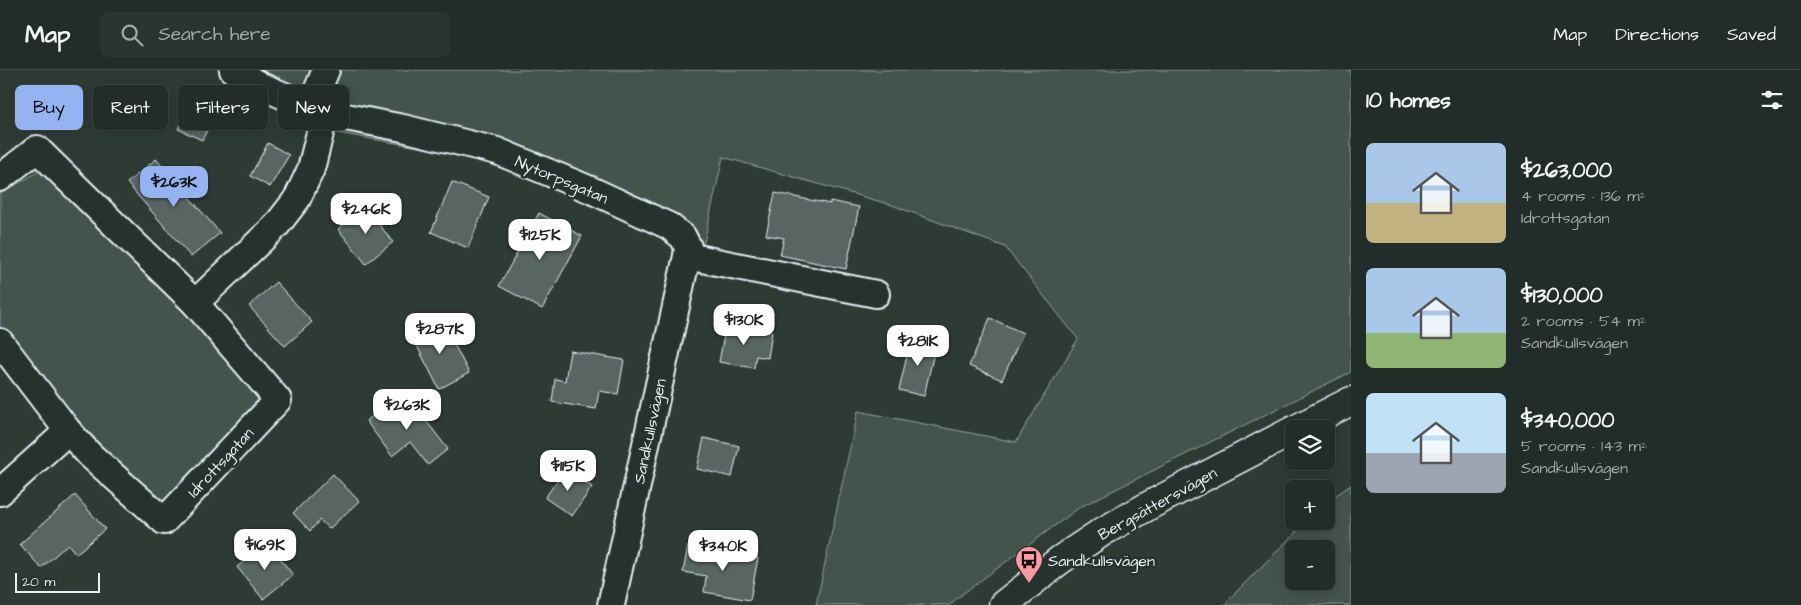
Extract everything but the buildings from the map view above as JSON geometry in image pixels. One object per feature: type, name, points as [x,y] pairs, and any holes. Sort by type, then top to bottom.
[{"type":"street","name":"Nytorpsgatan","points":[[233,70],[278,93]]},
{"type":"street","points":[[323,85],[326,70]]},
{"type":"street","name":"Nytorpsgatan","points":[[349,117],[497,151],[591,190],[669,226],[683,237],[688,247],[687,256]]},
{"type":"street","points":[[194,303],[276,226],[297,199],[311,169],[316,130]]},
{"type":"street","name":"Idrottsgatan","points":[[0,178],[37,149],[194,303],[278,400],[164,521],[90,455],[68,431],[0,342]]},
{"type":"street","points":[[687,256],[876,294]]},
{"type":"street","name":"Sandkullsvägen","points":[[611,605],[687,256]]},
{"type":"street","name":"Bergsättersvägen","points":[[1313,420],[1351,401]]},
{"type":"street","points":[[0,492],[68,431]]},
{"type":"street","name":"Bergsättersvägen","points":[[1003,605],[1060,560],[1102,532],[1285,434]]},
{"type":"shaded area","points":[[218,70],[1351,70],[1351,372],[1080,507],[950,605],[816,605],[858,411],[1016,442],[1078,339],[1005,247],[892,205],[723,157],[697,273],[665,231],[470,156],[324,130],[349,130],[349,85],[278,85],[278,109],[268,104],[268,85],[238,85]]},
{"type":"shaded area","points":[[41,170],[86,203],[276,404],[165,517],[0,342],[0,194]]},
{"type":"shaded area","points":[[1351,485],[1351,605],[1223,605],[1285,543],[1285,590],[1335,590],[1335,540],[1288,540],[1298,530],[1335,530],[1335,496]]},
{"type":"place","name":"Sandkullsvägen","points":[[1029,584]]}]
